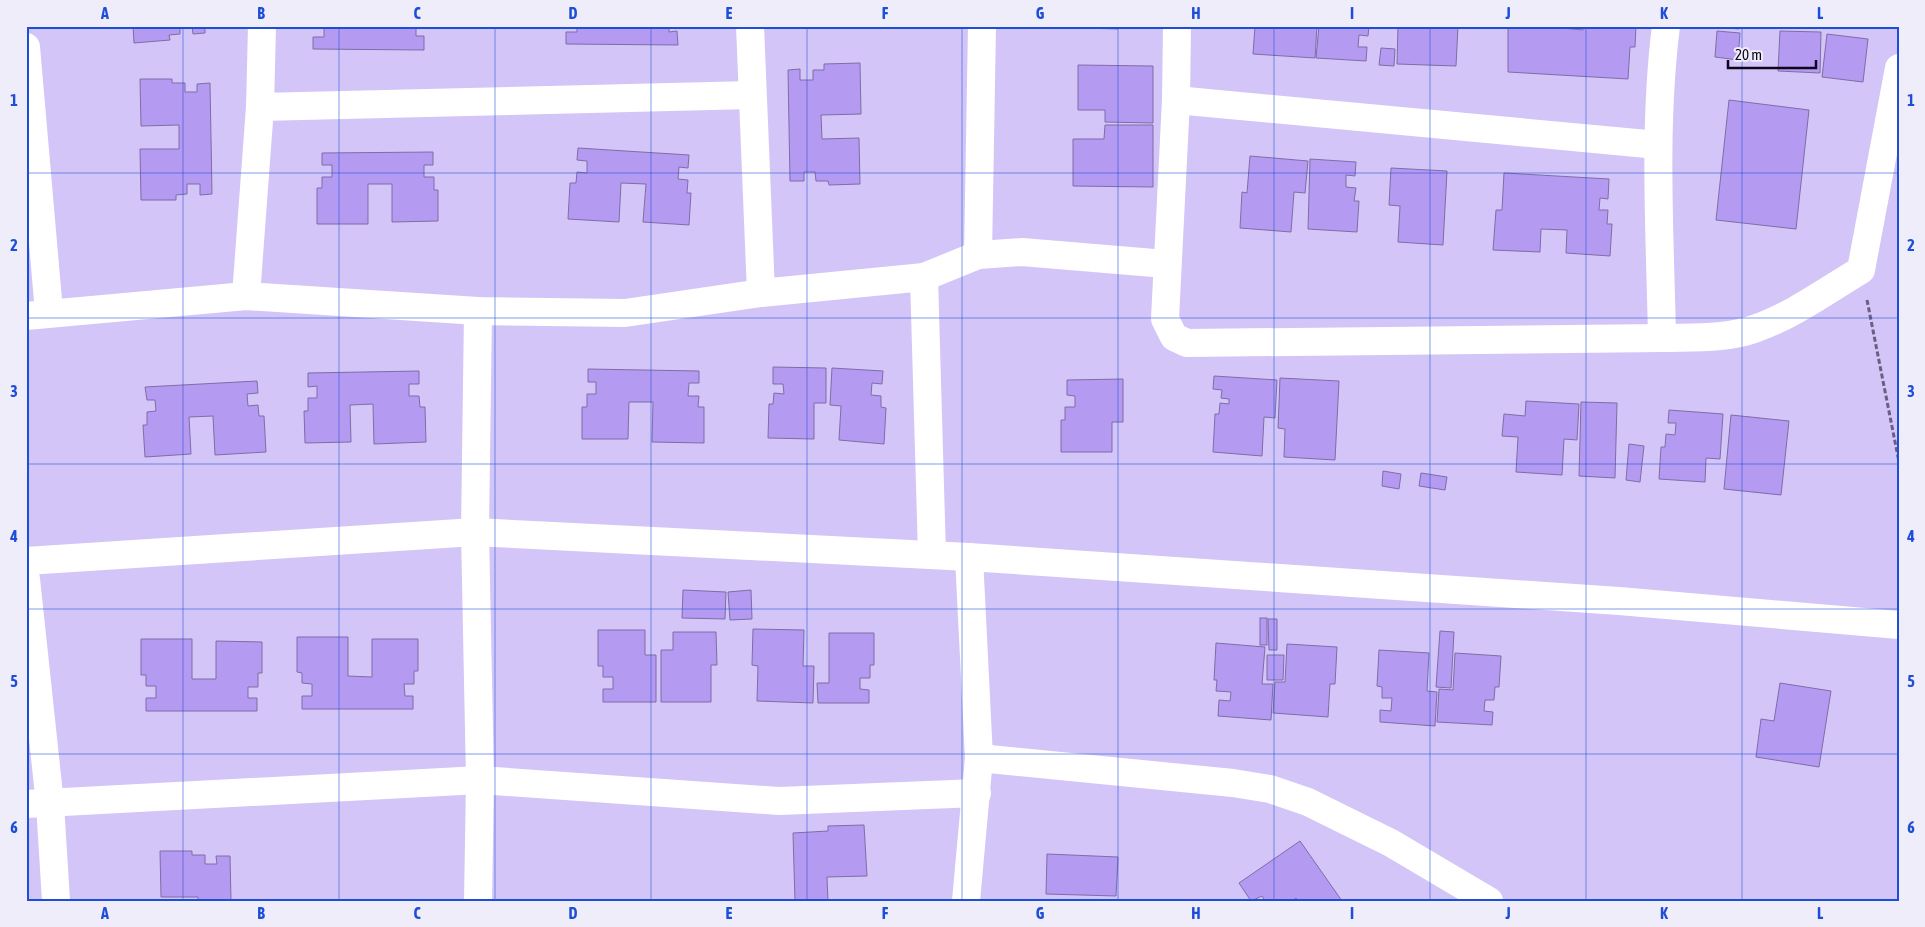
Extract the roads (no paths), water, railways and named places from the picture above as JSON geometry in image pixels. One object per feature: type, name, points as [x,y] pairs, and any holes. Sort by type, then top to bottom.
[{"type":"street","points":[[246,296],[260,107],[262,26]]},
{"type":"street","points":[[750,26],[761,293]]},
{"type":"street","points":[[978,255],[982,26]]},
{"type":"street","points":[[1177,26],[1176,100],[1166,264],[1165,319],[1174,337],[1187,343],[1662,338],[1714,336],[1752,330],[1786,316],[1861,270],[1899,68]]},
{"type":"street","points":[[1662,338],[1658,145],[1661,66],[1666,26]]},
{"type":"street","points":[[26,47],[38,314],[246,296],[478,311],[625,313],[761,293],[924,277],[978,255],[1022,252],[1166,264]]},
{"type":"street","points":[[260,107],[752,95]]},
{"type":"street","points":[[1176,100],[1658,145]]},
{"type":"street","points":[[924,277],[932,555]]},
{"type":"street","points":[[478,311],[475,532],[480,780],[478,901]]},
{"type":"street","points":[[26,560],[475,532],[969,556],[1610,600],[1899,626]]},
{"type":"street","points":[[966,901],[979,758],[969,556]]},
{"type":"street","points":[[26,579],[38,804],[56,901]]},
{"type":"street","points":[[979,758],[1233,783],[1270,789],[1308,802],[1391,843],[1489,901]]},
{"type":"street","points":[[38,804],[480,780],[779,801],[976,793]]}]
